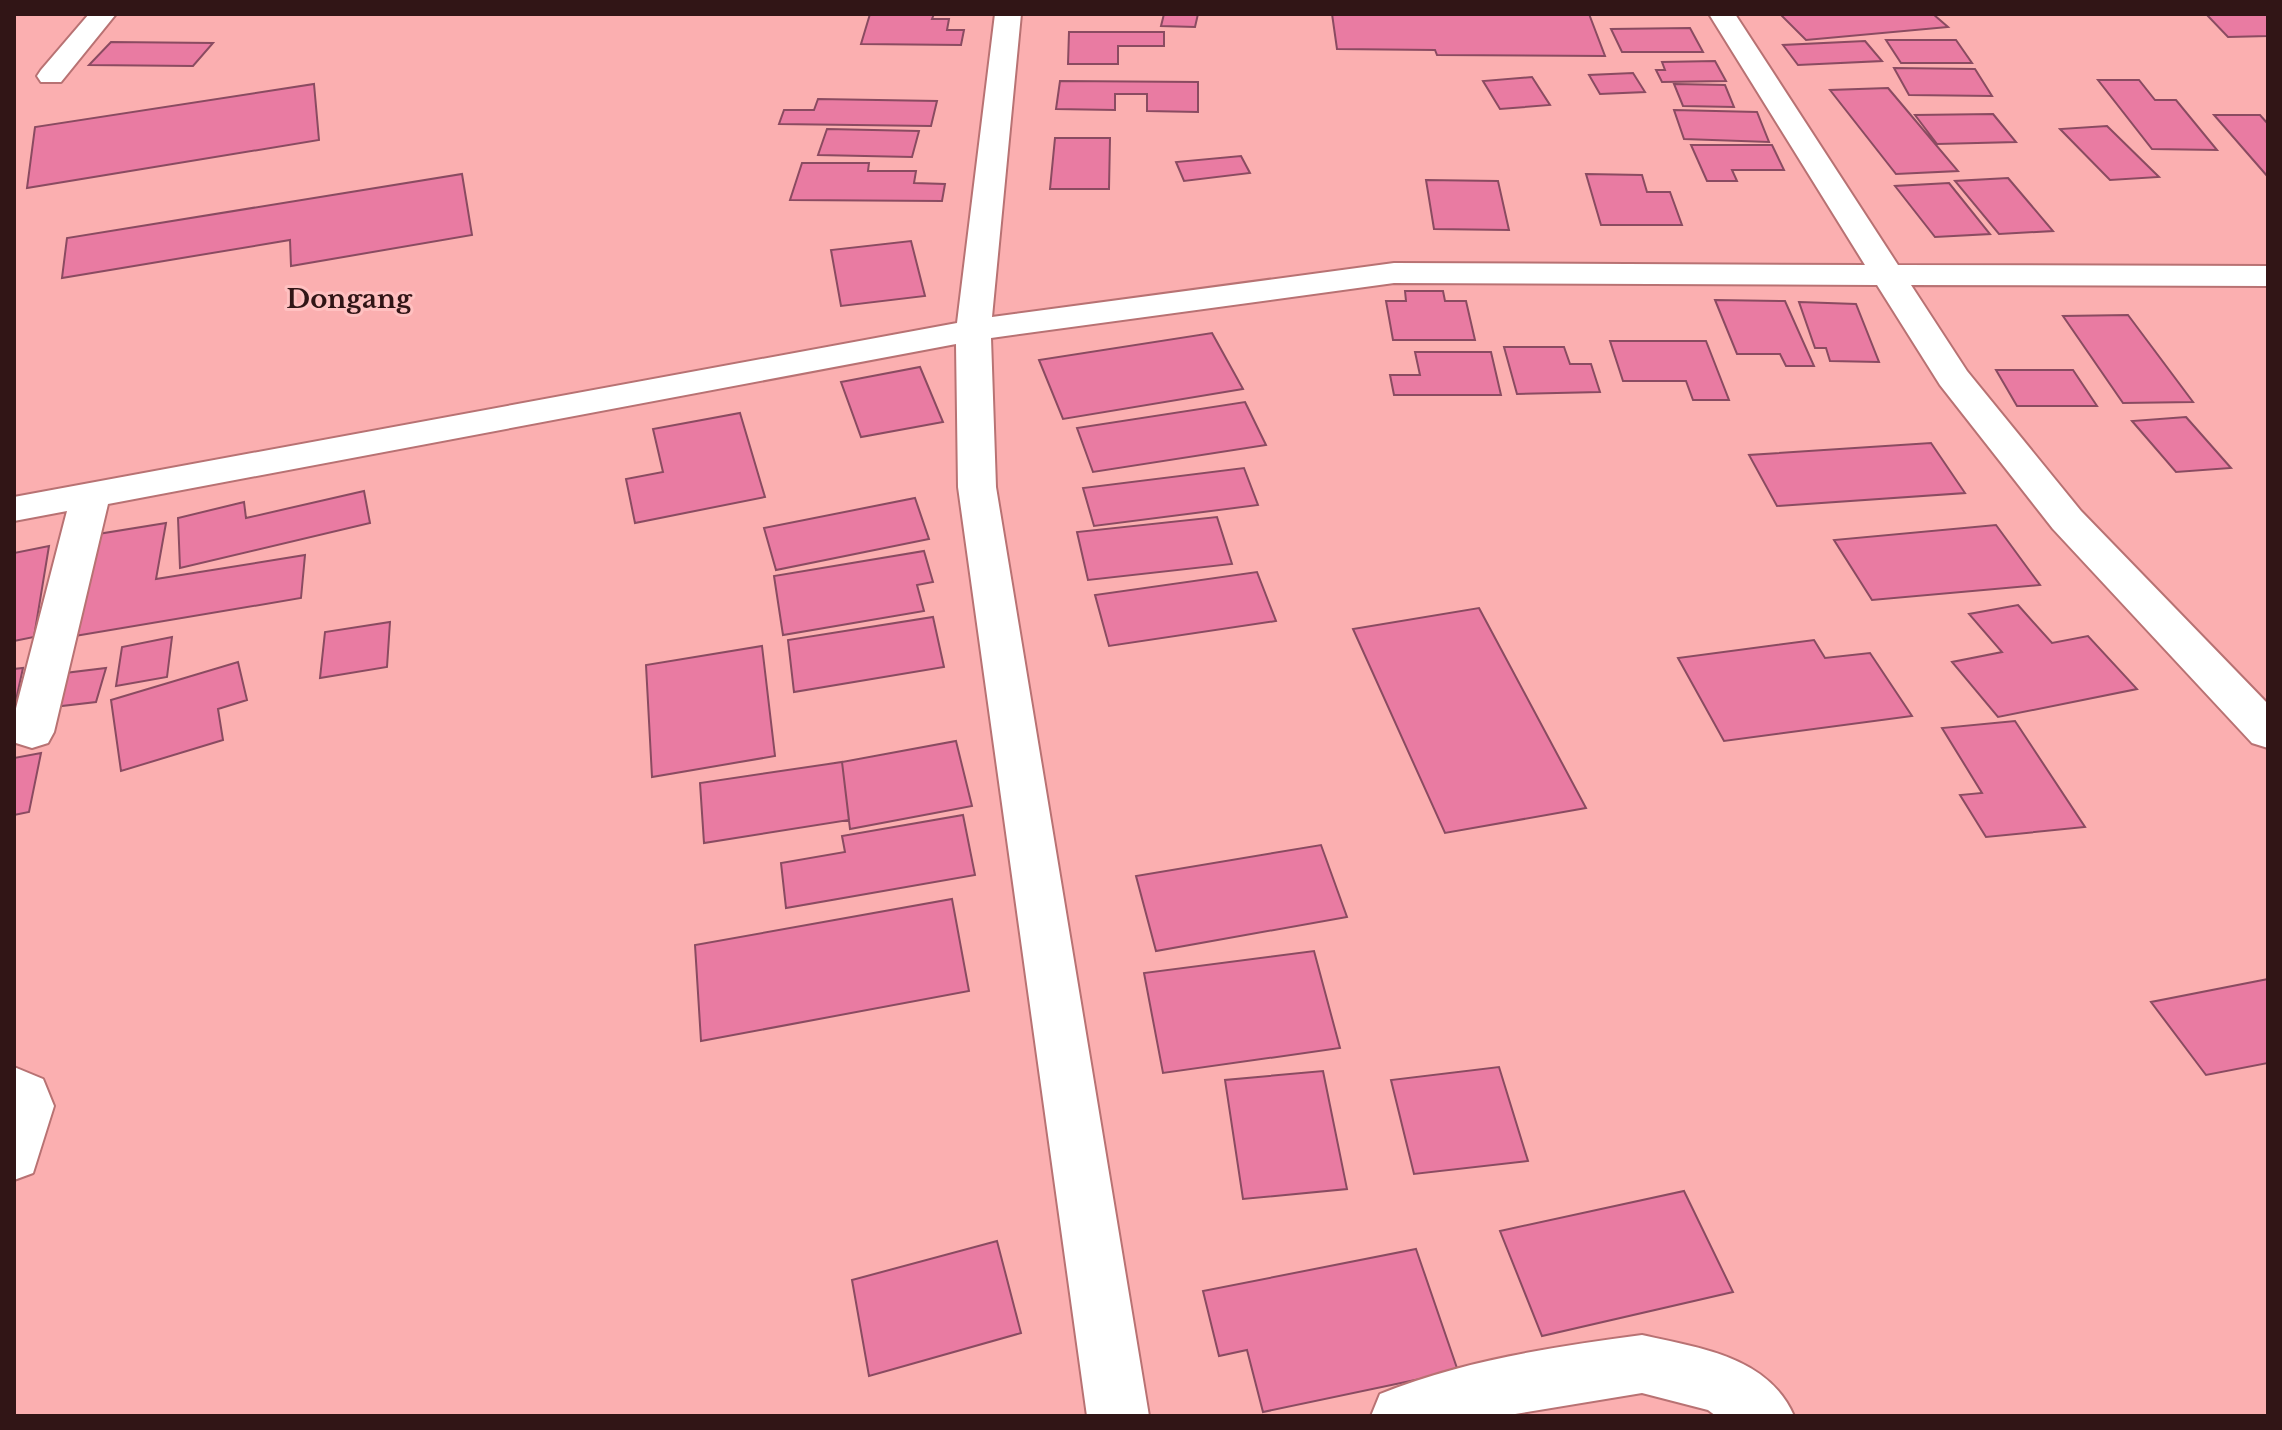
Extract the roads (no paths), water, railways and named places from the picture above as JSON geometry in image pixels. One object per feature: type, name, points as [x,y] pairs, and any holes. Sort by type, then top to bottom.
[{"type":"street","points":[[51,76],[103,14]]},
{"type":"street","points":[[1008,14],[973,330],[977,487],[1118,1416]]},
{"type":"street","points":[[1722,14],[1953,377],[2067,520],[2268,732]]},
{"type":"street","points":[[14,509],[973,330],[1394,273],[2268,276]]},
{"type":"street","points":[[32,732],[91,494]]},
{"type":"street","points":[[14,1090],[24,1095],[27,1106],[14,1156]]},
{"type":"street","points":[[1402,1416],[1521,1381],[1642,1364],[1724,1384],[1763,1416]]},
{"type":"district","name":"Dongang","points":[[349,299]]}]
